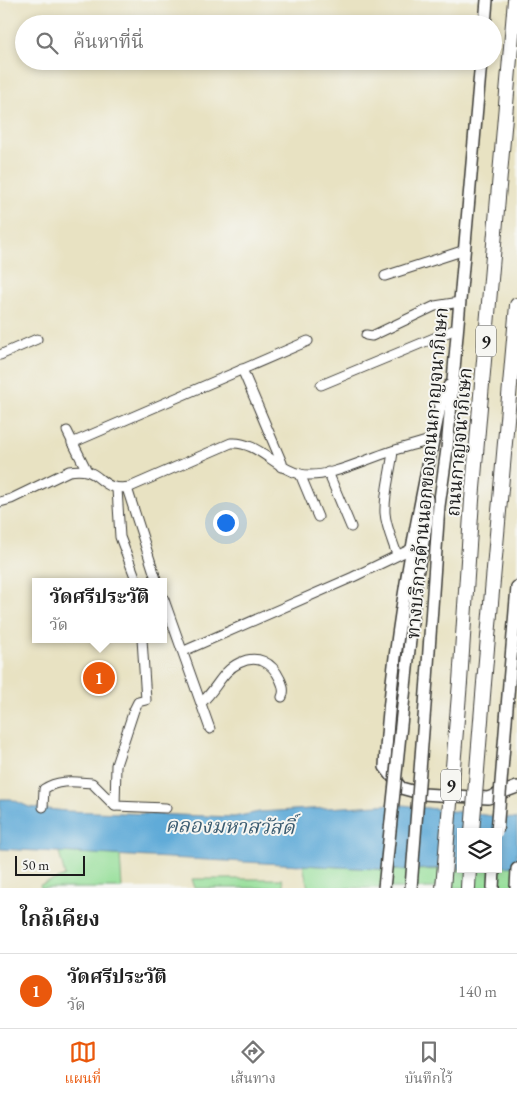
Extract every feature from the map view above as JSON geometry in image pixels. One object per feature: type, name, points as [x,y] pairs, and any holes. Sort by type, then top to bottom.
[{"type":"highway","name":"ถนนกาญจนาภิเษก","points":[[443,888],[460,682],[472,500],[515,0]]},
{"type":"highway","name":"9","points":[[472,828],[517,305]]},
{"type":"highway","points":[[468,888],[470,873]]},
{"type":"main road","points":[[485,15],[486,0]]},
{"type":"main road","name":"ทางบริการด้านนอกของถนนกาญจนาภิเษก","points":[[412,888],[439,506],[458,328],[480,70]]},
{"type":"main road","points":[[453,377],[441,402],[411,548],[387,718],[385,767],[401,788],[423,794],[488,798],[517,787]]},
{"type":"main road","points":[[384,888],[417,575],[427,520],[426,482]]},
{"type":"main road","points":[[497,828],[517,587]]},
{"type":"main road","points":[[516,888],[517,869]]},
{"type":"main road","points":[[493,888],[494,873]]},
{"type":"street","points":[[385,276],[464,250]]},
{"type":"street","points":[[366,335],[372,336],[434,306],[460,302]]},
{"type":"street","points":[[321,385],[458,328]]},
{"type":"street","points":[[0,355],[38,339]]},
{"type":"street","points":[[72,443],[308,341]]},
{"type":"street","points":[[242,369],[282,463],[281,467]]},
{"type":"street","points":[[67,431],[86,469],[109,487],[122,488],[231,443],[242,442],[252,446],[281,467],[300,474],[328,472],[434,439]]},
{"type":"street","points":[[393,451],[386,493],[385,515],[397,555]]},
{"type":"street","points":[[0,502],[69,471],[86,469]]},
{"type":"street","points":[[328,472],[351,528]]},
{"type":"street","points":[[300,474],[318,517]]},
{"type":"street","points":[[122,488],[120,536],[136,578]]},
{"type":"street","points":[[122,488],[156,578]]},
{"type":"street","points":[[184,651],[352,577],[411,548]]},
{"type":"street","points":[[167,607],[210,729]]},
{"type":"street","points":[[115,806],[116,765],[134,710],[138,702],[146,700],[142,643]]},
{"type":"street","points":[[202,702],[212,694],[218,681],[233,667],[251,660],[264,660],[271,664],[282,685],[282,697]]},
{"type":"street","points":[[42,808],[44,789],[52,784],[64,782],[92,783],[115,806],[166,808]]},
{"type":"green space","points":[[59,852],[120,855],[122,888],[41,888],[40,885],[65,876]]},
{"type":"green space","points":[[303,865],[395,870],[457,869],[457,873],[502,873],[502,867],[517,866],[517,888],[308,888]]},
{"type":"green space","points":[[192,879],[282,879],[284,888],[195,888]]},
{"type":"water","name":"คลองมหาสวัสดิ์","points":[[0,799],[11,799],[29,807],[66,811],[234,817],[259,812],[395,804],[517,819],[517,866],[502,867],[502,828],[457,828],[457,868],[395,870],[0,849]]},
{"type":"place","name":"วัดศรีประวัติ","points":[[99,678]]}]
